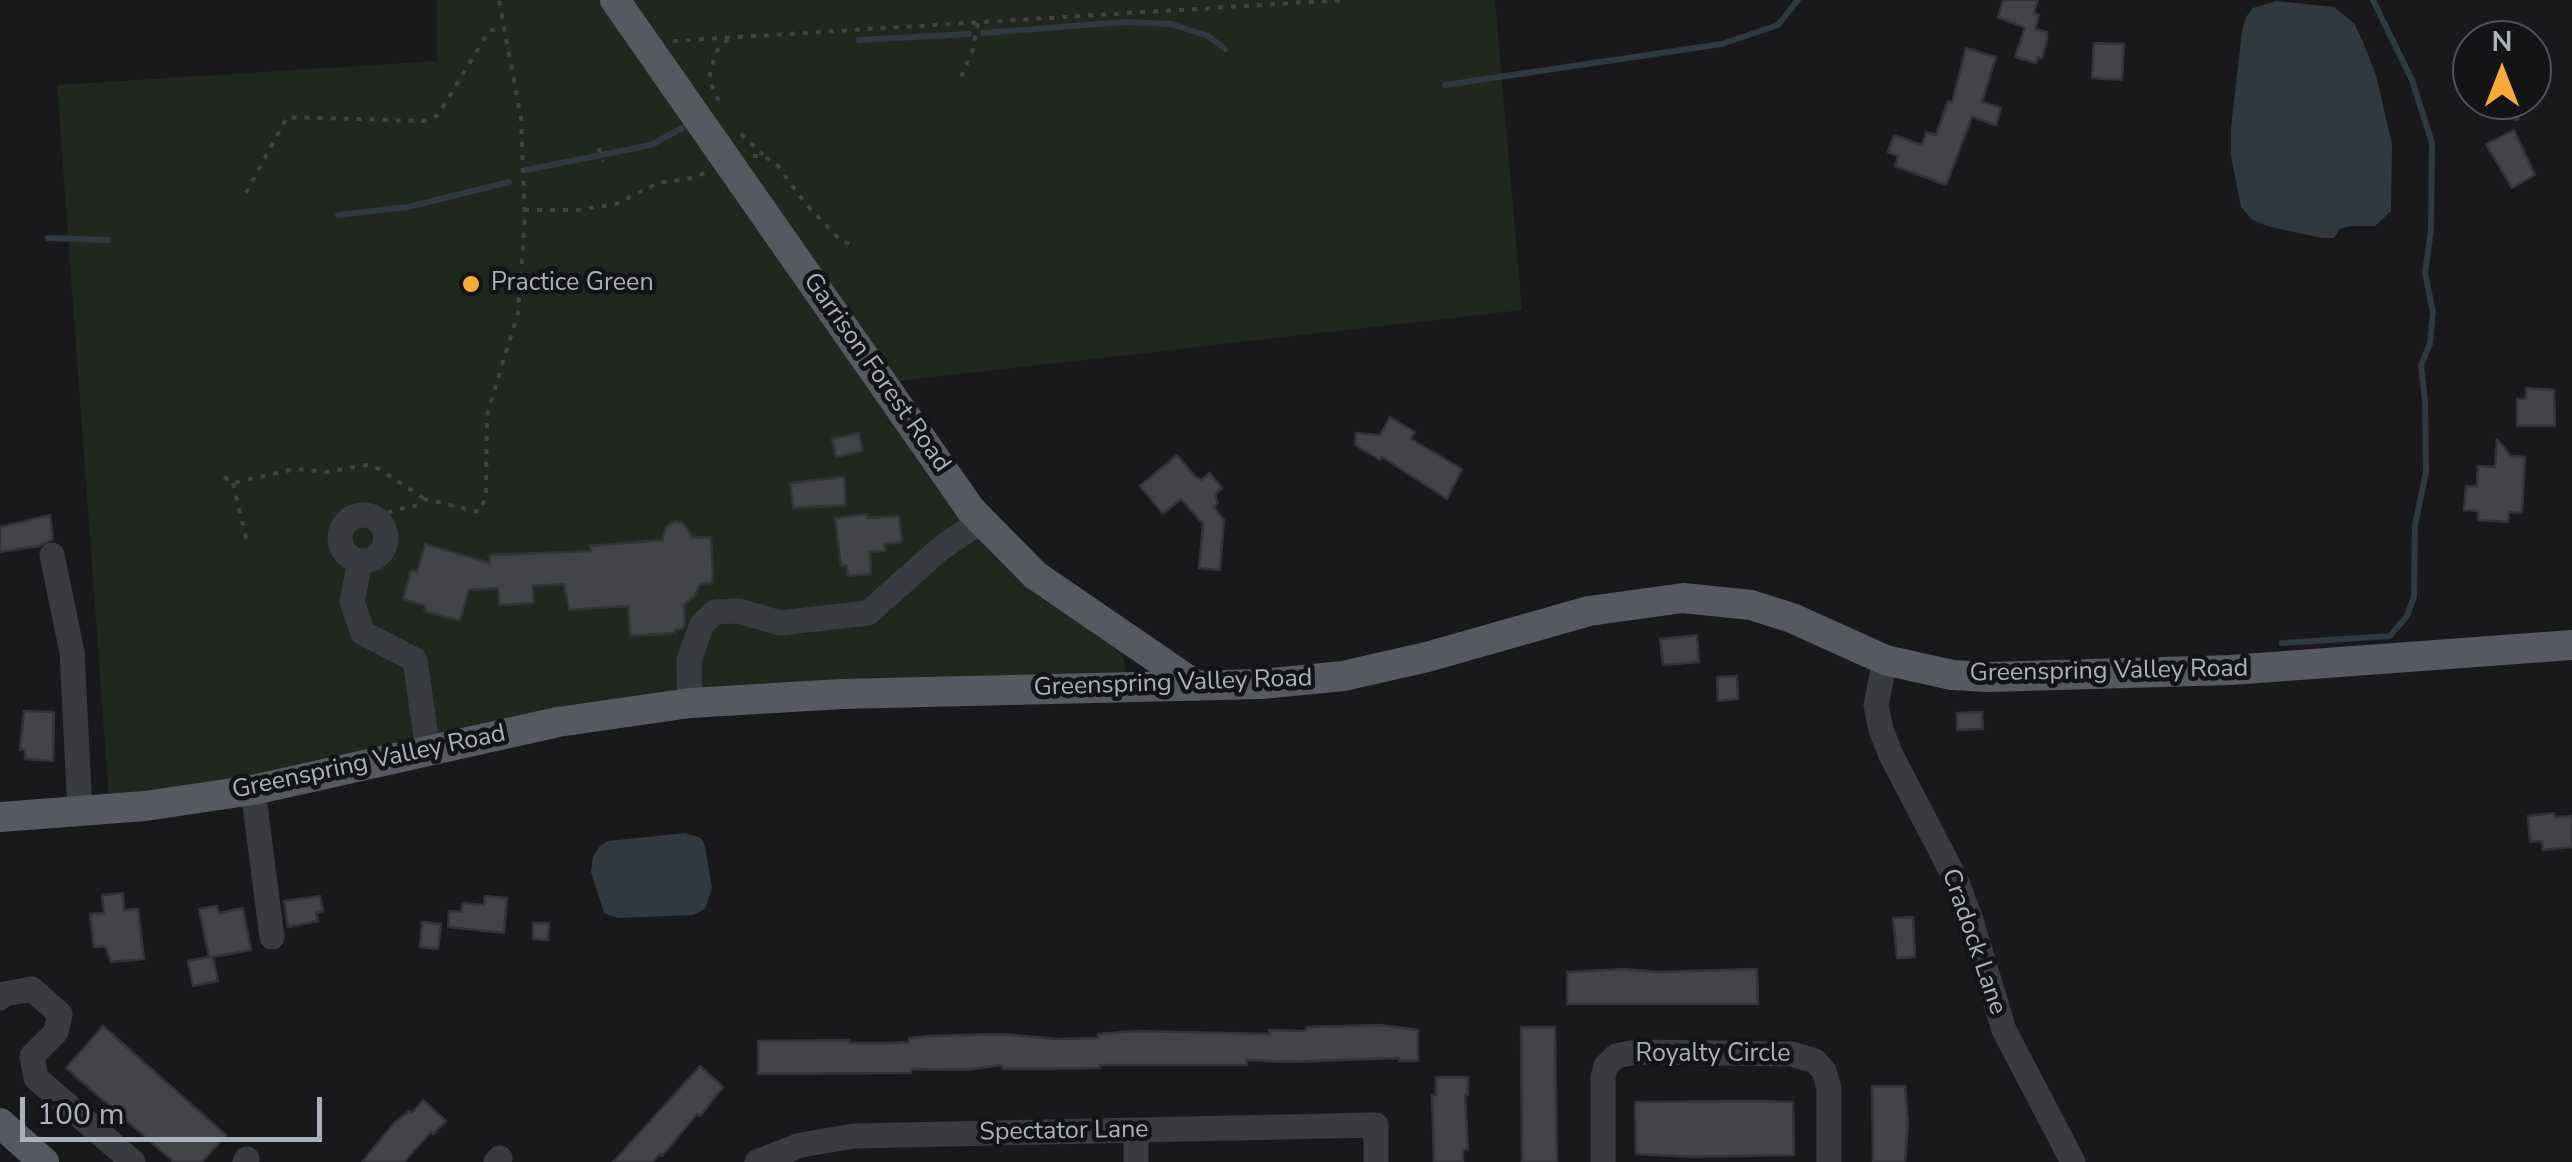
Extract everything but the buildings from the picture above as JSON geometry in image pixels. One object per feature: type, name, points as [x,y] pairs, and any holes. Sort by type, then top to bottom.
[{"type":"main road","name":"Garrison Forest Road","points":[[615,0],[982,521],[1035,575],[1197,686]]},
{"type":"main road","name":"Greenspring Valley Road","points":[[0,817],[145,806],[254,790],[558,722],[690,703],[896,692],[1290,682],[1373,670],[1589,611],[1682,598],[1752,605],[1792,618],[1885,660],[1952,674],[2068,676],[2316,665],[2572,645]]},
{"type":"main road","points":[[0,1123],[44,1162]]},
{"type":"street","points":[[376,520],[385,532],[384,546],[374,558],[360,561],[352,602],[363,633],[415,660],[428,750]]},
{"type":"street","points":[[690,703],[689,660],[702,624],[715,612],[738,610],[780,623],[868,613],[940,548],[982,521]]},
{"type":"street","points":[[52,555],[72,652],[80,811]]},
{"type":"street","name":"Cradock Lane","points":[[1885,660],[1876,705],[1881,730],[1956,880],[2004,1030],[2073,1162]]},
{"type":"street","points":[[254,790],[272,937]]},
{"type":"street","points":[[0,998],[32,989],[60,1014],[56,1032],[32,1056],[36,1078],[132,1162]]},
{"type":"street","name":"Royalty Circle","points":[[1603,1162],[1606,1066],[1616,1056],[1655,1052],[1792,1054],[1815,1060],[1824,1071],[1829,1088],[1829,1162]]},
{"type":"street","name":"Spectator Lane","points":[[756,1162],[803,1153],[854,1136],[1376,1125],[1376,1162]]},
{"type":"street","points":[[1136,1131],[1136,1162]]},
{"type":"path","points":[[233,483],[295,470],[327,472],[366,465],[425,499],[479,512],[486,496],[487,415],[518,312],[524,210],[521,119],[500,0]]},
{"type":"path","points":[[652,50],[665,42],[686,38],[728,40],[1342,0]]},
{"type":"path","points":[[961,77],[978,24]]},
{"type":"path","points":[[246,192],[287,117],[424,121],[438,115],[490,31],[503,27]]},
{"type":"path","points":[[723,110],[709,80],[715,53],[728,40]]},
{"type":"path","points":[[733,123],[778,166],[804,203],[841,241],[850,244]]},
{"type":"path","points":[[600,148],[603,162]]},
{"type":"path","points":[[751,156],[764,156]]},
{"type":"path","points":[[524,210],[577,210],[616,204],[658,183],[708,172]]},
{"type":"path","points":[[224,477],[233,483],[248,546]]},
{"type":"path","points":[[376,520],[425,499]]},
{"type":"shaded area","points":[[437,0],[1495,0],[1522,310],[873,384],[1123,652],[1126,676],[842,682],[109,799],[57,85],[437,61]]},
{"type":"shaded area","points":[[2276,1],[2334,7],[2354,23],[2363,42],[2376,75],[2392,144],[2391,211],[2375,226],[2350,226],[2340,229],[2334,238],[2322,238],[2252,220],[2241,207],[2231,156],[2231,128],[2242,31],[2253,8]]},
{"type":"shaded area","points":[[685,833],[701,838],[705,846],[712,888],[705,909],[693,915],[618,918],[604,913],[591,872],[593,856],[600,846],[608,841]]},
{"type":"waterway","points":[[1445,85],[1722,44],[1778,25],[1798,0]]},
{"type":"waterway","points":[[2282,643],[2390,636],[2407,616],[2414,597],[2415,525],[2426,472],[2421,365],[2430,344],[2433,312],[2425,273],[2431,230],[2432,143],[2412,80],[2373,0]]},
{"type":"waterway","points":[[983,33],[1125,22],[1171,24],[1208,36],[1225,49]]},
{"type":"waterway","points":[[859,40],[969,34]]},
{"type":"waterway","points":[[526,170],[651,145],[684,127]]},
{"type":"waterway","points":[[338,215],[408,207],[509,182]]},
{"type":"waterway","points":[[48,238],[108,240]]},
{"type":"place","name":"Practice Green","points":[[471,284]]}]
